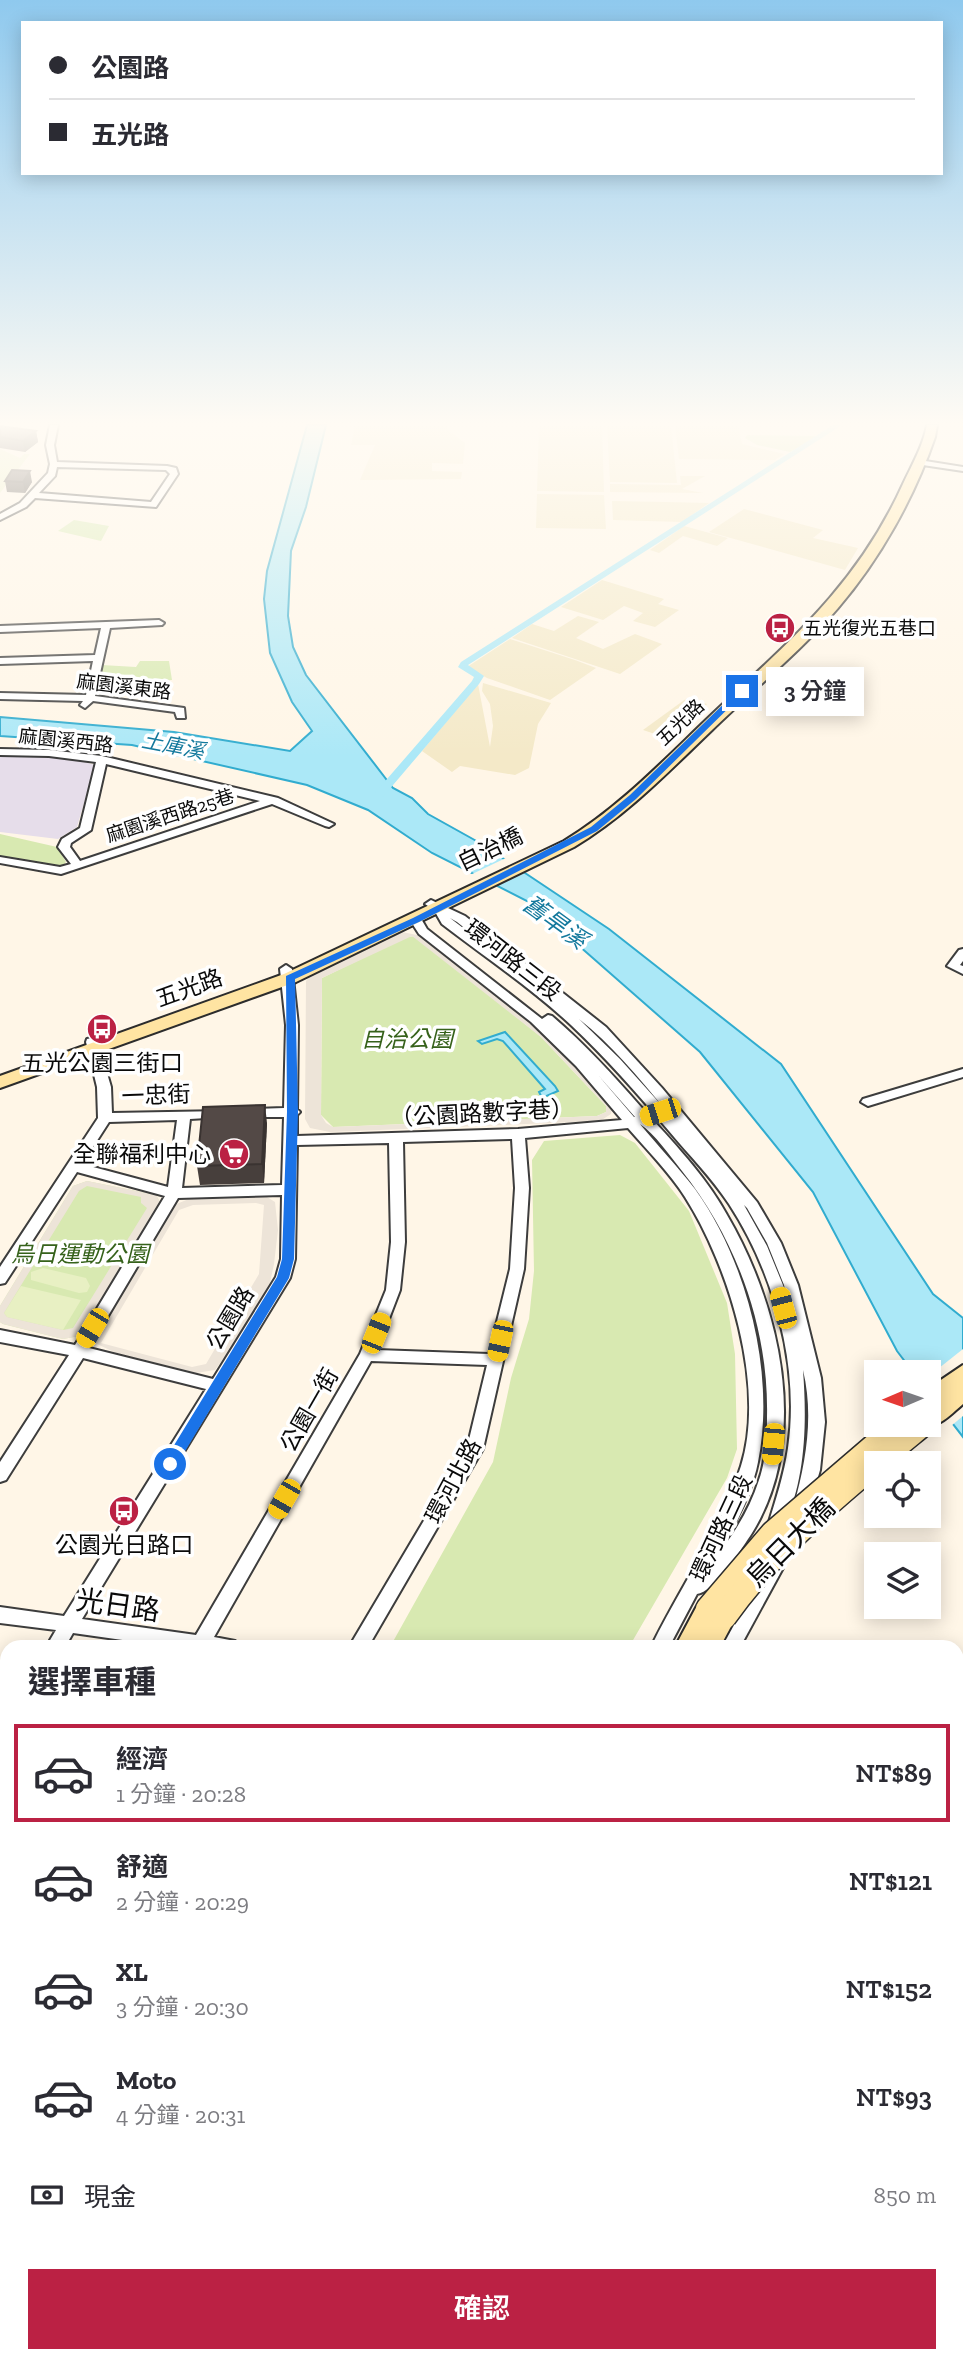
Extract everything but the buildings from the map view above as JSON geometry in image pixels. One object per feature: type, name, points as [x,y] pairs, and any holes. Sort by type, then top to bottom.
[{"type":"main road","name":"五光路","points":[[545,851],[586,825],[626,793],[850,574],[875,535]]},
{"type":"main road","name":"五光路","points":[[545,851],[569,844],[615,813],[832,607],[884,535]]},
{"type":"main road","name":"自治橋","points":[[463,892],[545,851]]},
{"type":"main road","name":"五光路","points":[[0,1082],[288,974],[413,918],[463,892]]},
{"type":"main road","name":"五光路","points":[[0,1075],[93,1045]]},
{"type":"main road","points":[[942,1390],[963,1373]]},
{"type":"main road","points":[[942,1409],[963,1392]]},
{"type":"main road","name":"烏日大橋","points":[[691,1640],[731,1575],[757,1546],[788,1516],[884,1437]]},
{"type":"main road","name":"烏日大橋","points":[[711,1640],[746,1583],[773,1551],[907,1437]]},
{"type":"street","points":[[0,629],[159,623]]},
{"type":"street","points":[[88,702],[106,626]]},
{"type":"street","points":[[0,661],[100,658]]},
{"type":"street","name":"麻園溪東路","points":[[0,696],[88,702],[180,710],[181,716],[173,718],[88,702],[0,703]]},
{"type":"street","name":"麻園溪西路","points":[[0,752],[57,753],[102,759],[275,799],[329,824]]},
{"type":"street","points":[[77,865],[64,847],[66,841],[85,830],[102,759]]},
{"type":"street","name":"麻園溪西路25巷","points":[[0,860],[61,871],[275,799]]},
{"type":"street","name":"環河路三段","points":[[435,907],[446,921],[589,1035],[666,1110],[730,1176],[774,1243],[794,1296],[813,1378],[817,1422],[812,1470],[805,1493],[777,1563],[735,1640]]},
{"type":"street","name":"環河路三段","points":[[413,918],[432,927],[571,1038],[690,1193],[709,1223],[738,1294],[748,1330],[755,1380],[756,1422],[750,1464],[735,1504],[664,1640]]},
{"type":"street","points":[[958,968],[963,953]]},
{"type":"street","name":"公園路","points":[[60,1640],[283,1278],[288,1259],[293,1112],[288,974]]},
{"type":"street","points":[[0,1279],[105,1118],[104,1087],[93,1045]]},
{"type":"street","points":[[868,1102],[963,1073]]},
{"type":"street","name":"環河路三段","points":[[666,1110],[740,1208],[761,1247],[777,1287],[798,1377],[799,1427],[794,1468],[781,1513],[763,1558],[720,1640]]},
{"type":"street","name":"（公園路數字巷）","points":[[292,1141],[518,1134],[608,1128],[666,1110]]},
{"type":"street","name":"一忠街","points":[[105,1118],[293,1112]]},
{"type":"street","points":[[0,1475],[5,1459],[78,1351],[174,1193],[184,1115]]},
{"type":"street","name":"環河路三段","points":[[636,1120],[703,1189],[739,1249],[755,1292],[774,1378],[771,1465],[757,1510],[722,1563],[688,1598]]},
{"type":"street","name":"環河北路","points":[[362,1640],[475,1449],[517,1269],[522,1188],[518,1134]]},
{"type":"street","name":"公園一街","points":[[203,1640],[367,1355],[393,1290],[398,1242],[396,1138]]},
{"type":"street","points":[[74,1167],[174,1193],[290,1191]]},
{"type":"street","points":[[0,1336],[78,1351],[218,1386]]},
{"type":"street","points":[[367,1355],[496,1360]]},
{"type":"street","name":"光日路","points":[[0,1615],[179,1640]]},
{"type":"shaded area","points":[[671,535],[718,535],[728,538],[717,546],[683,536],[659,553],[650,550]]},
{"type":"shaded area","points":[[720,535],[817,535],[813,538],[858,548],[845,570]]},
{"type":"shaded area","points":[[602,580],[664,599],[658,604],[679,610],[655,627],[633,621],[643,613],[624,606],[603,620],[561,607]]},
{"type":"shaded area","points":[[578,616],[599,622],[576,638],[603,649],[635,634],[662,644],[620,674],[512,638],[532,624],[554,631]]},
{"type":"shaded area","points":[[510,639],[596,668],[550,700],[487,678],[467,667]]},
{"type":"shaded area","points":[[483,683],[551,703],[538,724],[529,768],[515,775],[460,766],[452,772],[422,751],[478,684],[490,747],[493,726],[490,704],[482,691]]},
{"type":"shaded area","points":[[687,698],[707,704],[670,739],[643,730]]},
{"type":"shaded area","points":[[0,756],[71,758],[95,765],[77,827],[58,839],[0,832]]},
{"type":"shaded area","points":[[402,932],[422,936],[532,1022],[579,1067],[612,1107],[611,1114],[600,1121],[330,1132],[310,1128],[305,1119],[306,981],[310,976]],"holes":[[[412,936],[541,1037],[606,1106],[606,1112],[597,1116],[333,1127],[326,1123],[321,1115],[322,978]]]},
{"type":"shaded area","points":[[87,1181],[156,1195],[160,1202],[79,1336],[63,1339],[3,1324],[0,1322],[0,1306],[73,1186]],"holes":[[[87,1186],[141,1197],[141,1203],[147,1208],[73,1328],[63,1330],[7,1317],[4,1313],[79,1191]]]},
{"type":"shaded area","points":[[267,1197],[275,1202],[278,1230],[270,1283],[250,1322],[215,1370],[196,1373],[116,1353],[93,1342],[174,1205],[189,1199]],"holes":[[[193,1205],[264,1205],[259,1274],[206,1364],[192,1367],[101,1343],[179,1210]]]},
{"type":"green space","points":[[76,535],[104,535],[101,541]]},
{"type":"green space","points":[[140,661],[169,661],[172,680],[142,681],[136,697],[99,693],[102,665],[136,667]]},
{"type":"green space","points":[[0,834],[57,847],[66,862],[60,869],[0,858]]},
{"type":"green space","name":"自治公園","points":[[416,936],[541,1037],[606,1106],[606,1112],[597,1116],[333,1127],[321,1115],[322,978],[406,937]]},
{"type":"green space","points":[[620,1135],[635,1143],[689,1211],[727,1303],[735,1354],[737,1449],[727,1478],[633,1640],[394,1640],[493,1462],[511,1378],[529,1319],[534,1271],[532,1160],[544,1141]]},
{"type":"green space","name":"烏日運動公園","points":[[87,1181],[156,1195],[160,1202],[79,1336],[63,1339],[3,1324],[0,1322],[0,1306],[73,1186]]},
{"type":"green space","points":[[43,1268],[86,1278],[90,1286],[87,1292],[79,1293],[31,1280],[31,1272]]},
{"type":"green space","points":[[21,1286],[81,1300],[63,1330],[7,1317],[4,1313]]},
{"type":"water","points":[[277,535],[296,535],[291,551],[288,616],[293,647],[306,675],[393,788],[412,798],[428,814],[480,843],[609,929],[781,1064],[933,1294],[963,1318],[963,1437],[942,1410],[942,1360],[904,1360],[813,1192],[700,1052],[529,902],[432,853],[368,810],[307,785],[132,745],[0,736],[0,717],[174,732],[290,751],[312,731],[292,702],[270,653],[264,599],[267,571]]},
{"type":"water","points":[[505,1032],[558,1091],[542,1098],[539,1092],[545,1089],[503,1041],[497,1039],[482,1044],[478,1041]]},
{"type":"pier","points":[[508,857],[528,871],[492,887],[468,876]]},
{"type":"pier","points":[[963,1349],[963,1416],[951,1426],[942,1415],[942,1366]]},
{"type":"waterway","points":[[378,796],[476,682],[479,676],[463,667],[464,664],[666,535]]},
{"type":"place","name":"五光復光五巷口","points":[[780,628]]},
{"type":"place","name":"五光公園三街口","points":[[102,1029]]},
{"type":"place","name":"全聯福利中心","points":[[234,1154]]},
{"type":"place","name":"公園光日路口","points":[[124,1511]]},
{"type":"route","points":[[170,1464],[283,1278],[288,1259],[293,1112],[290,978],[416,920],[594,829],[633,797],[742,691]]},
{"type":"water label","name":"土庫溪","points":[[173,746]]},
{"type":"water label","name":"舊旱溪","points":[[555,922]]}]
